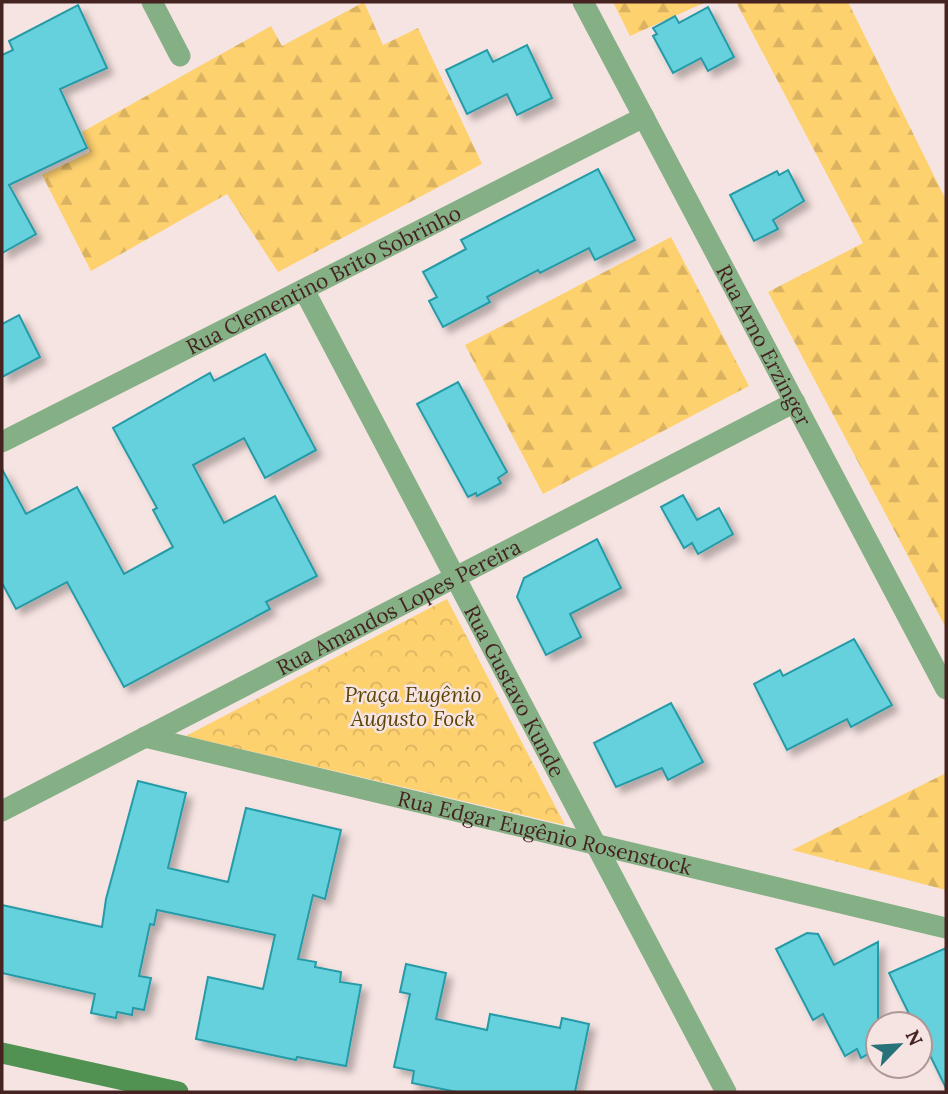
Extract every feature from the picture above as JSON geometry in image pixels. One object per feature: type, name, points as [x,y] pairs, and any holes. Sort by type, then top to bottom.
[{"type":"main road","points":[[2,1053],[178,1092]]},
{"type":"street","points":[[152,2],[180,56]]},
{"type":"street","name":"Rua Arno Erzinger","points":[[583,2],[946,689]]},
{"type":"street","name":"Rua Clementino Brito Sobrinho","points":[[2,442],[644,117]]},
{"type":"street","name":"Rua Gustavo Kunde","points":[[304,290],[726,1092]]},
{"type":"street","name":"Rua Amandos Lopes Pereira","points":[[2,811],[795,402]]},
{"type":"street","name":"Rua Edgar Eugênio Rosenstock","points":[[145,737],[946,928]]},
{"type":"green space","points":[[364,2],[383,45],[418,28],[482,164],[278,272],[227,194],[91,271],[42,175],[90,152],[82,132],[271,26],[282,46]]},
{"type":"green space","points":[[613,2],[706,2],[630,36]]},
{"type":"green space","points":[[736,2],[848,2],[946,200],[946,628],[768,292],[863,243]]},
{"type":"green space","points":[[671,237],[749,386],[543,494],[465,345]]},
{"type":"green space","name":"Praça Eugênio Augusto Fock","points":[[447,599],[565,825],[186,736]]},
{"type":"green space","points":[[946,773],[946,890],[792,850]]},
{"type":"building","points":[[78,5],[107,68],[60,89],[87,148],[9,185],[36,234],[2,253],[2,55],[13,50],[9,41]]},
{"type":"building","points":[[708,7],[734,57],[708,71],[701,58],[673,73],[653,36],[657,34],[653,28],[675,16],[679,23]]},
{"type":"building","points":[[527,45],[552,98],[517,115],[507,94],[467,114],[446,70],[487,50],[493,62]]},
{"type":"building","points":[[598,169],[635,240],[595,260],[589,248],[540,273],[538,270],[487,297],[490,302],[443,327],[429,301],[437,297],[423,272],[466,249],[461,240]]},
{"type":"building","points":[[788,170],[804,201],[773,220],[778,229],[754,241],[730,195],[777,171],[779,175]]},
{"type":"building","points":[[19,315],[40,357],[2,377],[2,324]]},
{"type":"building","points":[[265,354],[316,450],[265,478],[244,438],[193,465],[224,523],[275,496],[317,576],[266,602],[270,609],[124,687],[67,582],[16,609],[2,583],[2,469],[26,514],[77,487],[124,574],[173,547],[153,510],[157,508],[113,428],[210,373],[214,381]]},
{"type":"building","points":[[458,382],[507,472],[498,478],[501,483],[477,496],[476,493],[468,497],[417,404]]},
{"type":"building","points":[[683,495],[697,520],[719,508],[733,534],[698,554],[692,543],[684,548],[661,507]]},
{"type":"building","points":[[597,539],[621,588],[570,614],[581,637],[546,655],[517,597],[524,578]]},
{"type":"building","points":[[854,639],[892,705],[851,727],[847,719],[787,750],[754,684],[780,670],[783,676]]},
{"type":"building","points":[[671,703],[703,762],[668,780],[662,768],[616,787],[594,743]]},
{"type":"building","points":[[138,781],[186,793],[168,868],[228,882],[246,808],[341,830],[325,899],[313,895],[298,959],[316,962],[315,967],[341,972],[340,982],[361,985],[346,1066],[297,1057],[296,1060],[196,1039],[208,977],[263,989],[275,935],[157,910],[154,925],[150,924],[139,976],[151,978],[144,1010],[133,1008],[132,1015],[117,1012],[116,1018],[91,1013],[95,994],[2,973],[2,905],[102,927],[106,899]]},
{"type":"building","points":[[807,933],[818,934],[834,965],[878,942],[878,1010],[864,1010],[864,1056],[861,1058],[857,1049],[845,1056],[823,1014],[813,1020],[776,949]]},
{"type":"building","points":[[946,948],[946,1088],[934,1064],[934,1010],[907,1010],[889,973]]},
{"type":"building","points":[[406,964],[446,973],[436,1019],[487,1030],[490,1014],[560,1028],[562,1018],[589,1024],[575,1092],[457,1092],[412,1083],[414,1071],[394,1067],[410,994],[400,992]]}]
